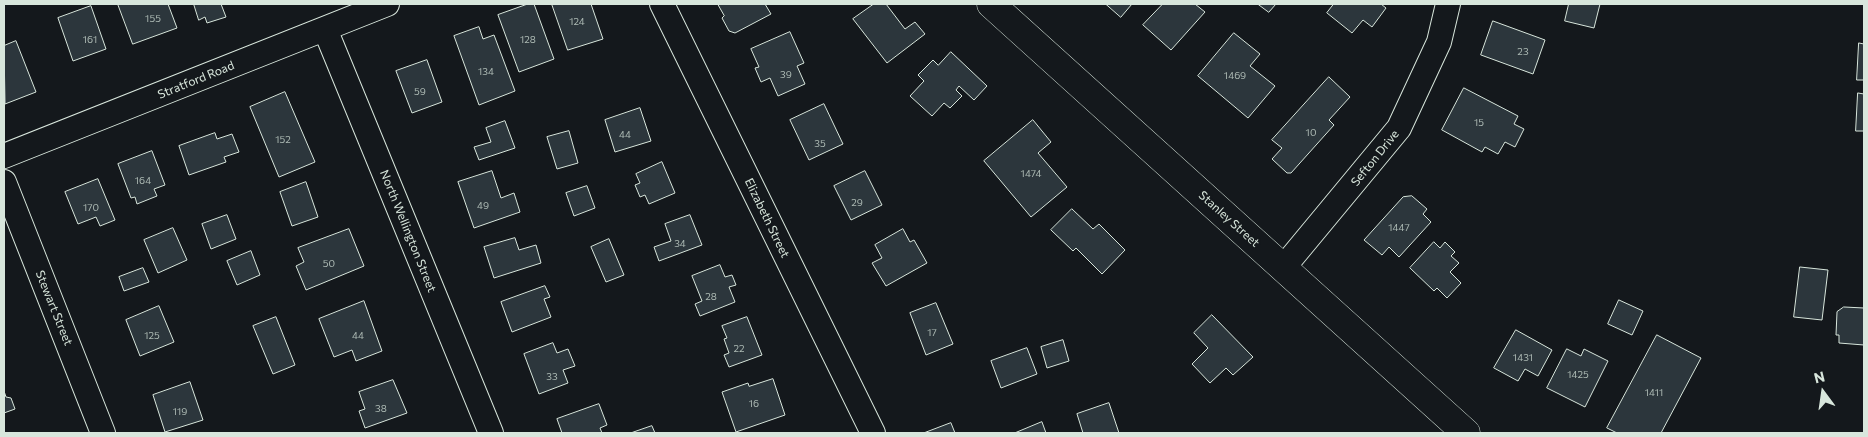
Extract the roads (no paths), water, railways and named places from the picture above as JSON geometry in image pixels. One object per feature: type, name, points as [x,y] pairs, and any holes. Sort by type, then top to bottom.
[{"type":"main road","name":"Stanley Street","points":[[991,4],[1466,433]]},
{"type":"street","name":"Stratford Road","points":[[4,156],[387,4]]},
{"type":"street","name":"Elizabeth Street","points":[[662,4],[873,433]]},
{"type":"street","name":"Sefton Drive","points":[[1283,268],[1400,128],[1439,42],[1448,4]]},
{"type":"street","name":"North Wellington Street","points":[[324,29],[491,433]]},
{"type":"street","name":"Stewart Street","points":[[4,182],[103,433]]}]
